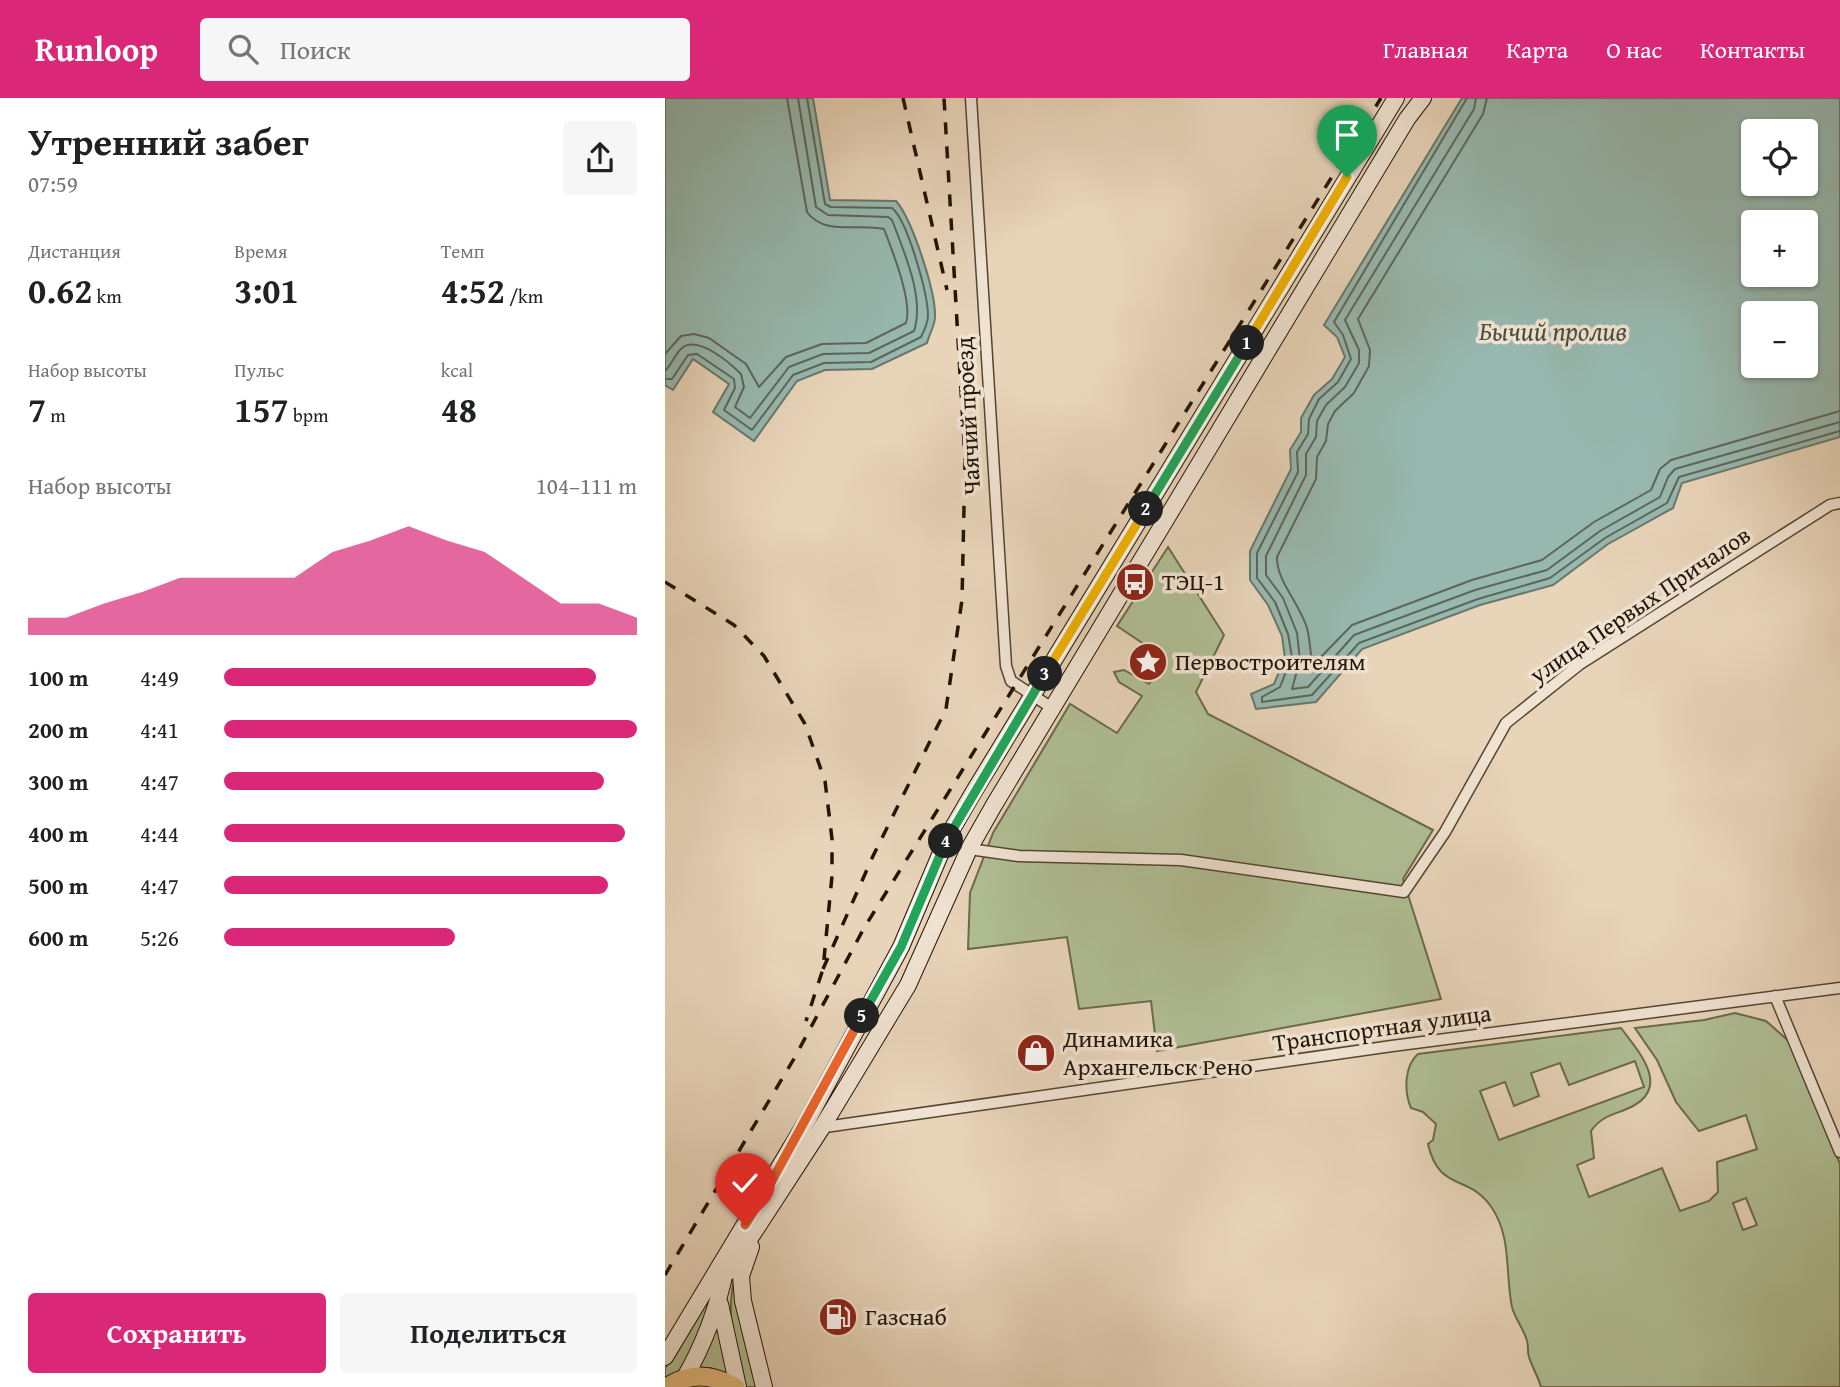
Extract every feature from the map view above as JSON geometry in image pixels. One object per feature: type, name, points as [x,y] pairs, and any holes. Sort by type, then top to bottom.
[{"type":"main road","points":[[724,1277],[758,1227],[814,1125],[901,947],[948,836],[1396,98]]},
{"type":"main road","points":[[665,1357],[730,1249],[908,985],[969,849],[1407,119],[1423,98]]},
{"type":"main road","points":[[758,1227],[741,1276],[743,1301],[764,1387]]},
{"type":"main road","points":[[675,1383],[705,1340],[720,1301],[730,1249]]},
{"type":"main road","points":[[720,1301],[736,1387]]},
{"type":"main road","points":[[675,1383],[711,1377],[736,1387]]},
{"type":"street","name":"Чаячий проезд","points":[[971,98],[1006,666],[1011,681],[1052,708]]},
{"type":"street","name":"улица Первых Причалов","points":[[969,849],[1019,856],[1181,860],[1404,892],[1445,832],[1506,723],[1580,664],[1830,505],[1840,503]]},
{"type":"street","name":"Транспортная улица","points":[[814,1125],[1840,988]]},
{"type":"street","points":[[1775,996],[1840,1152]]},
{"type":"green space","points":[[1168,547],[1224,635],[1196,692],[1208,714],[1433,830],[1403,879],[1441,999],[1157,1051],[1151,1001],[1079,1009],[1067,937],[968,949],[970,893],[993,833],[1070,704],[1117,733],[1142,696],[1119,682],[1114,672],[1124,670],[1149,684],[1166,659],[1117,626]]},
{"type":"green space","points":[[1735,1013],[1766,1021],[1791,1043],[1840,1164],[1840,1387],[1541,1387],[1529,1357],[1526,1337],[1512,1307],[1503,1231],[1492,1208],[1483,1197],[1439,1170],[1428,1144],[1433,1140],[1436,1124],[1423,1112],[1411,1108],[1407,1094],[1410,1065],[1418,1054],[1621,1028],[1648,1068],[1649,1089],[1644,1098],[1633,1106],[1605,1118],[1596,1125],[1591,1131],[1594,1158],[1577,1165],[1589,1197],[1662,1168],[1680,1211],[1709,1201],[1718,1192],[1717,1162],[1757,1149],[1746,1115],[1699,1131],[1676,1102],[1657,1060],[1635,1028],[1704,1020]],"holes":[[[1635,1061],[1644,1087],[1499,1140],[1480,1091],[1505,1082],[1514,1106],[1539,1096],[1531,1073],[1560,1063],[1569,1085]],[[1746,1198],[1757,1225],[1743,1230],[1733,1203]]]},
{"type":"green space","points":[[738,1262],[760,1387],[746,1387],[733,1341],[732,1294]]},
{"type":"green space","points":[[719,1273],[707,1319],[695,1349],[677,1373],[665,1382],[665,1369]]},
{"type":"green space","points":[[718,1327],[730,1376],[711,1368],[693,1369]]},
{"type":"water","points":[[665,98],[813,98],[830,200],[896,201],[909,223],[932,291],[935,320],[927,343],[872,369],[825,370],[797,381],[754,441],[713,412],[729,384],[693,359],[673,390],[665,385]]},
{"type":"water","name":"Бычий пролив","points":[[1462,98],[1840,98],[1840,437],[1682,483],[1673,508],[1608,544],[1553,585],[1480,605],[1362,649],[1316,702],[1256,709],[1251,694],[1274,684],[1285,658],[1282,636],[1268,605],[1250,580],[1250,551],[1291,469],[1290,450],[1301,432],[1301,418],[1314,395],[1332,379],[1345,357],[1337,337],[1324,325]]},
{"type":"railway","points":[[903,98],[947,290]]},
{"type":"railway","points":[[823,969],[873,856],[946,709],[962,600],[965,460],[944,98]]},
{"type":"railway","points":[[665,1275],[795,1057],[864,928],[1381,98]]},
{"type":"railway","points":[[665,582],[734,625],[764,656],[805,724],[825,781],[832,839],[832,876],[823,969],[806,1021]]},
{"type":"place","name":"ТЭЦ-1","points":[[1135,582]]},
{"type":"place","name":"Первостроителям","points":[[1148,662]]},
{"type":"place","name":"Динамика Архангельск Рено","points":[[1036,1053]]},
{"type":"place","name":"Газснаб","points":[[838,1317]]},
{"type":"route","points":[[745,1225],[807,1121],[901,947],[948,836],[1347,177]]}]
